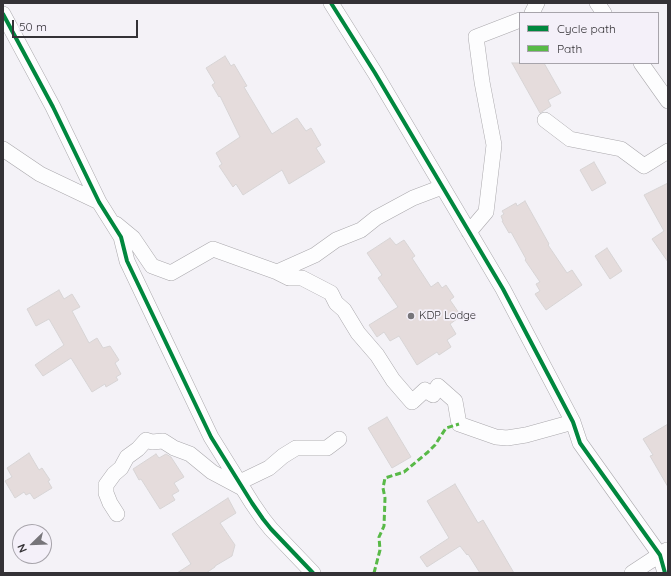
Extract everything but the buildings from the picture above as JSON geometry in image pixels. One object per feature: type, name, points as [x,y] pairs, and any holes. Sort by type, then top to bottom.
[{"type":"street","points":[[331,3],[376,73],[503,289],[573,422],[580,443],[664,552],[665,573]]},
{"type":"street","points":[[532,12],[537,3]]},
{"type":"street","points":[[597,3],[603,12]]},
{"type":"street","points":[[3,14],[36,79],[53,107],[99,202],[120,237],[127,261],[211,437],[252,503],[271,529],[313,573]]},
{"type":"street","points":[[470,232],[486,212],[494,145],[482,82],[476,37],[519,20]]},
{"type":"street","points":[[642,64],[668,101]]},
{"type":"street","points":[[545,120],[570,139],[621,149],[644,166],[668,151]]},
{"type":"street","points":[[3,149],[40,174],[99,202]]},
{"type":"street","points":[[277,272],[315,255],[336,240],[361,230],[376,218],[406,201],[442,187]]},
{"type":"street","points":[[109,218],[133,238],[152,266],[171,273],[213,249],[277,272],[289,278],[302,278],[331,293],[336,303],[344,310],[358,333],[376,355],[393,380],[412,402],[424,390],[433,395],[438,386],[454,401],[459,424],[496,437],[507,438],[526,436],[573,422]]},
{"type":"street","points":[[242,486],[296,448],[327,448],[339,439]]},
{"type":"street","points":[[117,514],[106,493],[106,485],[114,474],[121,468],[127,457],[146,440],[152,442],[164,441],[174,448],[190,454],[212,472],[242,486]]},
{"type":"street","points":[[632,573],[664,552]]},
{"type":"marked path","points":[[374,573],[380,550],[379,537],[384,526],[385,498],[383,488],[385,478],[404,472],[435,445],[446,428],[459,424]]},
{"type":"cycle path","points":[[331,3],[375,73],[503,289],[573,422],[580,443],[660,555],[665,573]]},
{"type":"cycle path","points":[[3,14],[53,107],[99,202],[121,237],[127,261],[211,437],[263,519],[313,573]]},
{"type":"place","name":"KDP Lodge","points":[[411,316]]}]
